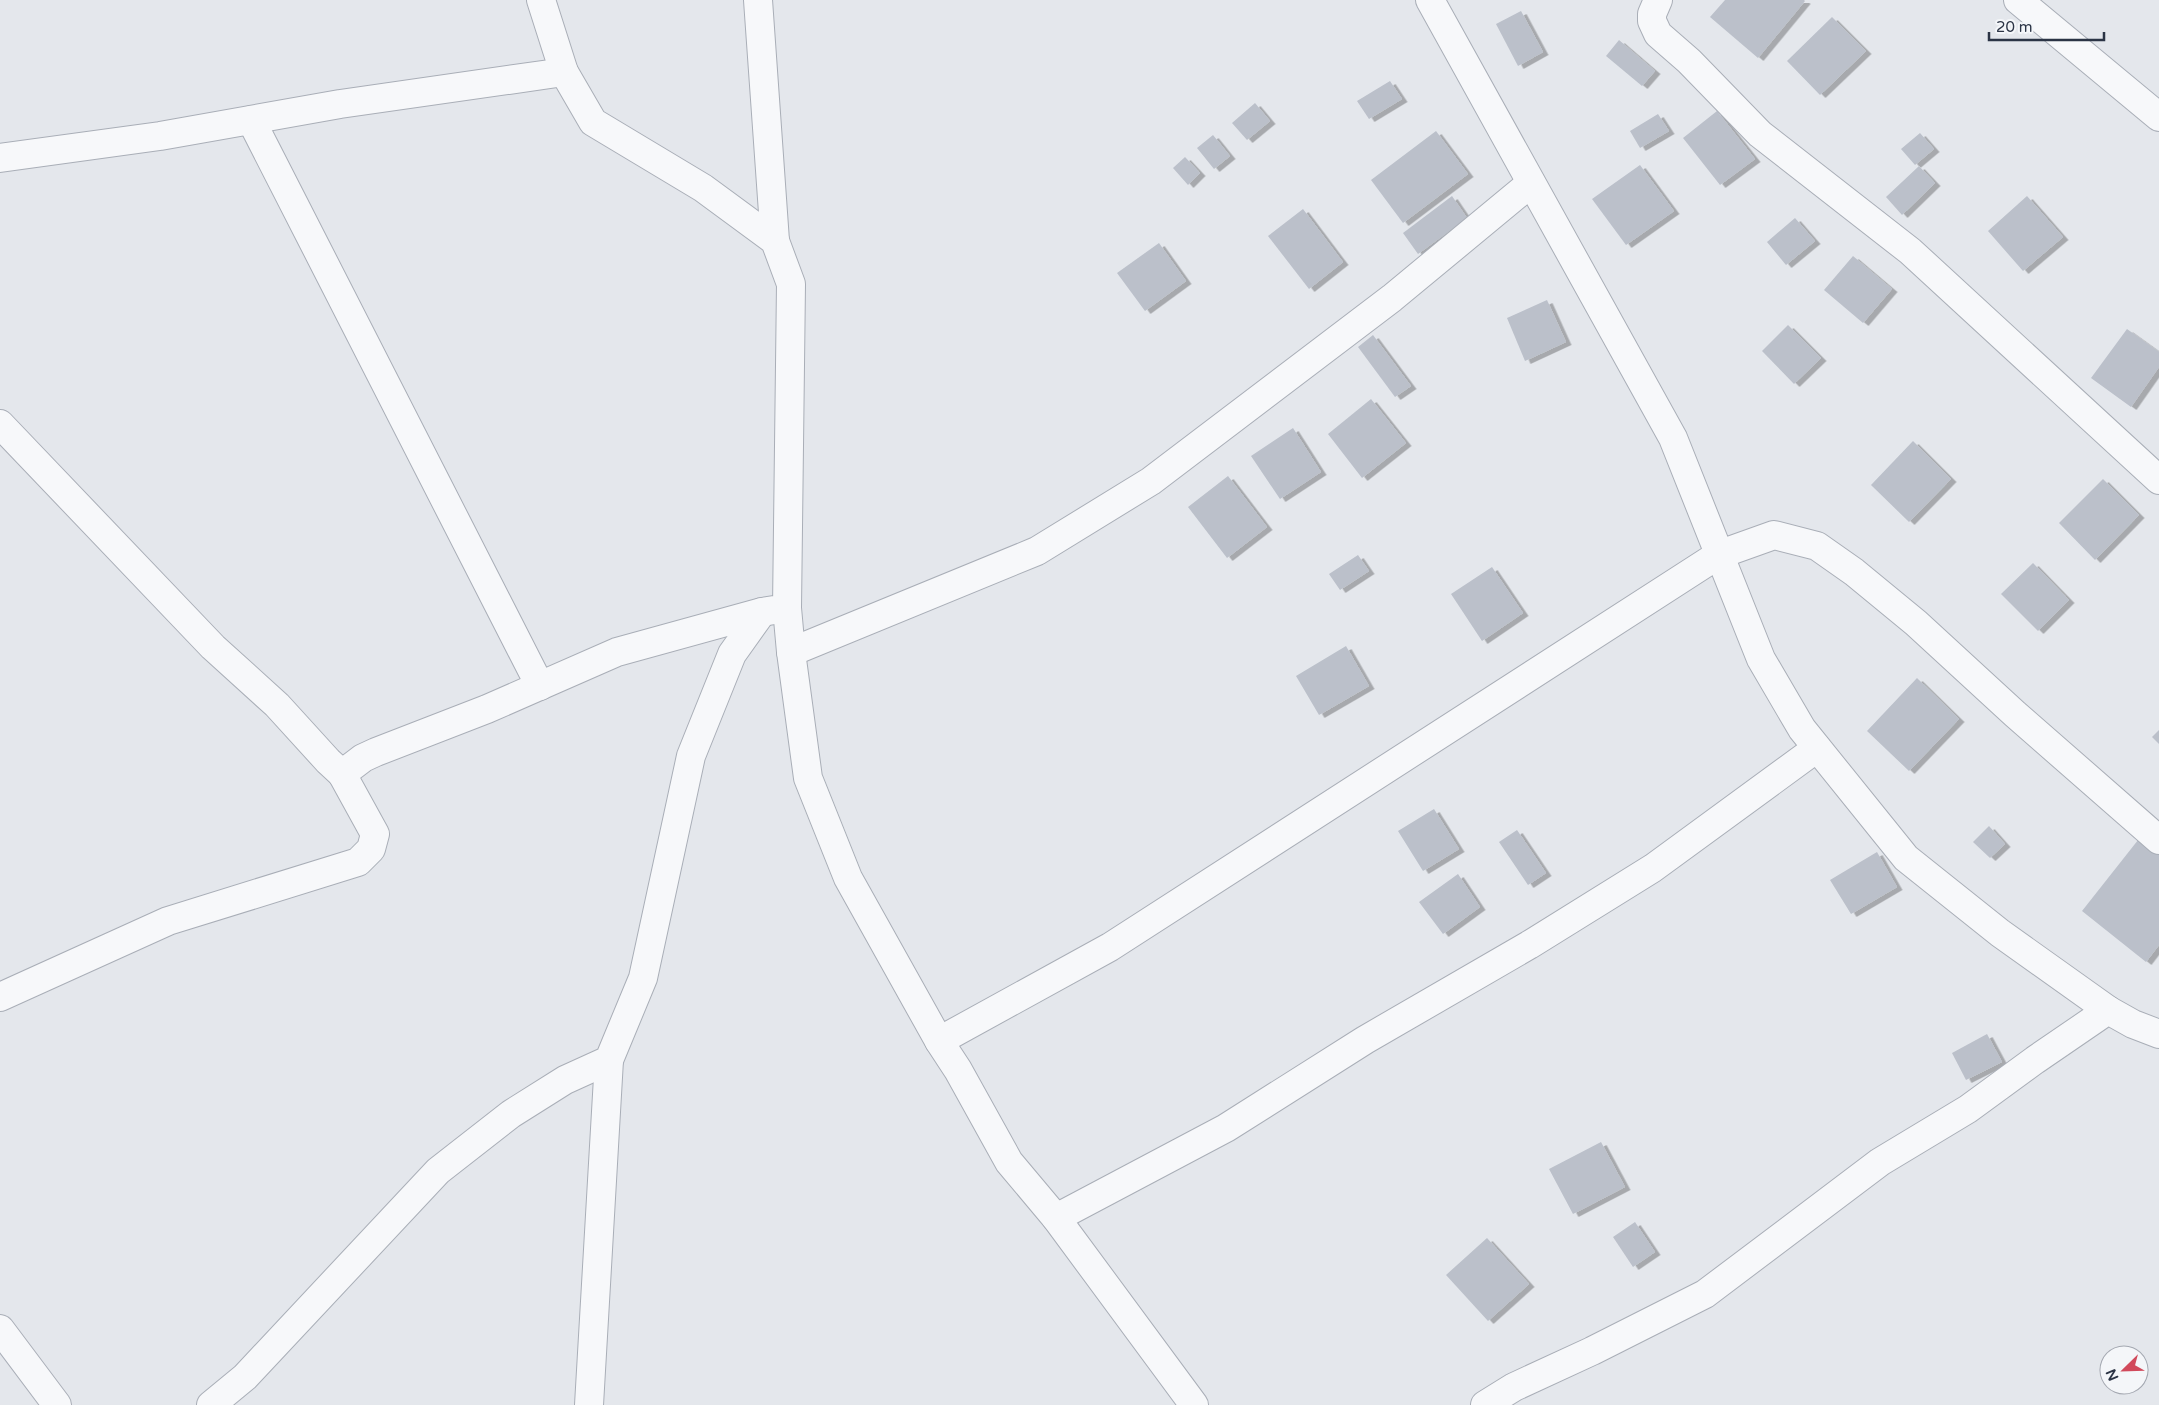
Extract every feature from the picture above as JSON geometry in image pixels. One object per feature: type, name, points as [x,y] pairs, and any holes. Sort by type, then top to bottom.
[{"type":"street","points":[[541,0],[564,72],[593,122],[702,188],[775,241]]},
{"type":"street","points":[[758,0],[775,241],[791,284],[774,610],[791,652],[808,778],[848,878],[1009,1162],[1056,1218],[1194,1405]]},
{"type":"street","points":[[1430,0],[1673,438],[1761,659],[1802,729],[1906,858],[2000,933],[2108,1010],[2133,1024],[2159,1034]]},
{"type":"street","points":[[1658,0],[1652,14],[1652,21],[1658,34],[1689,61],[1760,134],[1910,251],[2159,480]]},
{"type":"street","points":[[2018,0],[2159,117]]},
{"type":"street","points":[[0,158],[160,136],[360,101],[564,72]]},
{"type":"street","points":[[251,120],[540,686]]},
{"type":"street","points":[[791,652],[1037,551],[1152,481],[1392,298],[1531,183]]},
{"type":"street","points":[[0,424],[213,647],[276,705],[342,774],[375,834],[370,849],[358,862],[168,921],[0,997]]},
{"type":"street","points":[[939,1041],[1110,948],[1718,555],[1774,535],[1817,546],[1854,572],[1916,623],[2015,714],[2159,840]]},
{"type":"street","points":[[342,774],[362,758],[540,686],[617,652],[774,610]]},
{"type":"street","points":[[589,1405],[609,1060],[643,978],[691,756],[732,654],[774,610]]},
{"type":"street","points":[[1056,1218],[1226,1128],[1365,1040],[1529,945],[1652,868],[1817,748]]},
{"type":"street","points":[[1485,1405],[1514,1387],[1705,1294],[1880,1162],[1968,1109],[2108,1010]]},
{"type":"street","points":[[211,1405],[245,1377],[438,1171],[511,1114],[564,1080],[609,1060]]},
{"type":"street","points":[[0,1329],[57,1405]]},
{"type":"building","points":[[1725,0],[1805,1],[1758,58],[1710,17]]},
{"type":"building","points":[[1521,11],[1543,52],[1518,66],[1496,24]]},
{"type":"building","points":[[1832,17],[1866,51],[1820,95],[1787,61]]},
{"type":"building","points":[[1619,40],[1655,71],[1642,86],[1606,56]]},
{"type":"building","points":[[1390,81],[1402,99],[1369,119],[1357,101]]},
{"type":"building","points":[[1255,103],[1270,121],[1247,140],[1232,123]]},
{"type":"building","points":[[1717,111],[1755,159],[1720,185],[1683,138]]},
{"type":"building","points":[[1658,114],[1669,131],[1640,148],[1630,131]]},
{"type":"building","points":[[1436,131],[1468,174],[1403,223],[1371,180]]},
{"type":"building","points":[[1920,133],[1934,149],[1915,165],[1901,149]]},
{"type":"building","points":[[1213,135],[1230,156],[1214,169],[1197,148]]},
{"type":"building","points":[[1185,157],[1200,173],[1188,185],[1173,168]]},
{"type":"building","points":[[1640,165],[1674,211],[1626,245],[1592,199]]},
{"type":"building","points":[[1919,166],[1935,183],[1902,215],[1886,197]]},
{"type":"building","points":[[1452,196],[1467,218],[1418,254],[1403,233]]},
{"type":"building","points":[[2027,196],[2063,237],[2023,271],[1988,231]]},
{"type":"building","points":[[1303,209],[1343,262],[1309,289],[1268,236]]},
{"type":"building","points":[[1795,218],[1815,241],[1786,265],[1767,242]]},
{"type":"building","points":[[1159,243],[1186,281],[1145,311],[1117,273]]},
{"type":"building","points":[[1853,256],[1892,289],[1863,323],[1824,290]]},
{"type":"building","points":[[1547,300],[1566,342],[1525,361],[1507,318]]},
{"type":"building","points":[[1788,325],[1821,358],[1794,384],[1762,351]]},
{"type":"building","points":[[2127,329],[2159,352],[2159,367],[2131,407],[2091,378]]},
{"type":"building","points":[[1373,335],[1411,386],[1395,397],[1358,347]]},
{"type":"building","points":[[1371,399],[1406,443],[1362,478],[1328,434]]},
{"type":"building","points":[[1293,428],[1321,472],[1280,499],[1251,456]]},
{"type":"building","points":[[1913,441],[1951,479],[1909,522],[1871,485]]},
{"type":"building","points":[[1228,476],[1267,527],[1227,558],[1188,507]]},
{"type":"building","points":[[2103,479],[2139,515],[2095,560],[2059,523]]},
{"type":"building","points":[[1358,555],[1369,571],[1340,590],[1329,574]]},
{"type":"building","points":[[2033,563],[2069,600],[2038,631],[2001,594]]},
{"type":"building","points":[[1492,567],[1523,613],[1482,641],[1451,594]]},
{"type":"building","points":[[1346,646],[1369,686],[1319,715],[1296,676]]},
{"type":"building","points":[[1917,678],[1959,719],[1909,771],[1867,731]]},
{"type":"building","points":[[2159,730],[2159,744],[2152,737]]},
{"type":"building","points":[[1434,809],[1459,849],[1423,871],[1398,831]]},
{"type":"building","points":[[1989,826],[2005,844],[1990,858],[1973,842]]},
{"type":"building","points":[[1517,830],[1546,873],[1528,885],[1499,842]]},
{"type":"building","points":[[2142,835],[2159,848],[2159,945],[2146,962],[2082,911]]},
{"type":"building","points":[[1877,852],[1897,887],[1851,914],[1830,880]]},
{"type":"building","points":[[1458,874],[1480,907],[1443,934],[1419,902]]},
{"type":"building","points":[[1987,1034],[2002,1062],[1966,1080],[1952,1053]]},
{"type":"building","points":[[1601,1142],[1625,1187],[1573,1214],[1549,1169]]},
{"type":"building","points":[[1635,1222],[1655,1252],[1633,1267],[1613,1237]]},
{"type":"building","points":[[1487,1238],[1529,1284],[1488,1321],[1446,1275]]}]
